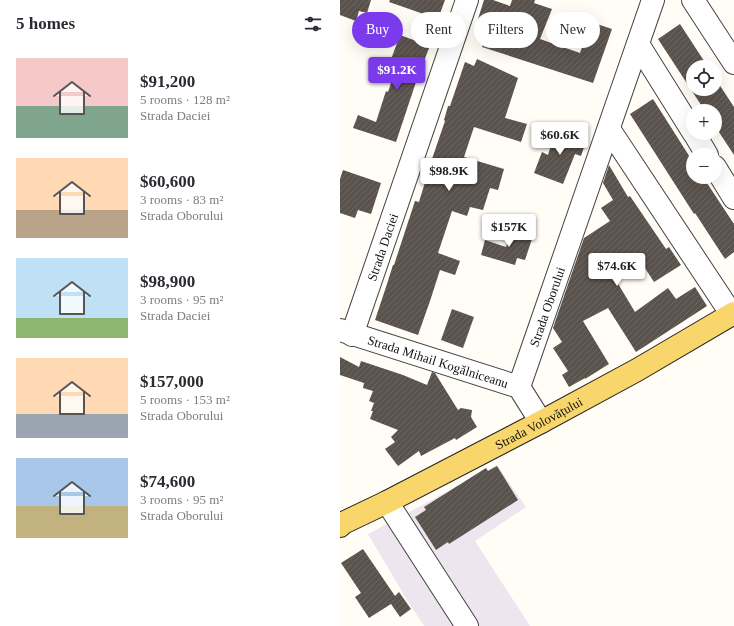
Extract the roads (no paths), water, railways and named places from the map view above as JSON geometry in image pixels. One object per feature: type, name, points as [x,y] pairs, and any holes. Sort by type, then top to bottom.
[{"type":"main road","name":"Strada Volovățului","points":[[341,524],[387,502],[541,422],[638,370],[733,314]]},
{"type":"street","name":"Strada Daciei","points":[[346,332],[467,0]]},
{"type":"street","name":"Strada Oborului","points":[[519,387],[653,0]]},
{"type":"street","points":[[693,0],[734,63]]},
{"type":"street","points":[[638,44],[686,121]]},
{"type":"street","points":[[609,129],[733,314]]},
{"type":"street","points":[[722,178],[734,198]]},
{"type":"street","name":"Strada Mihail Kogălniceanu","points":[[346,332],[519,387],[541,422]]},
{"type":"street","points":[[387,502],[467,626]]}]
